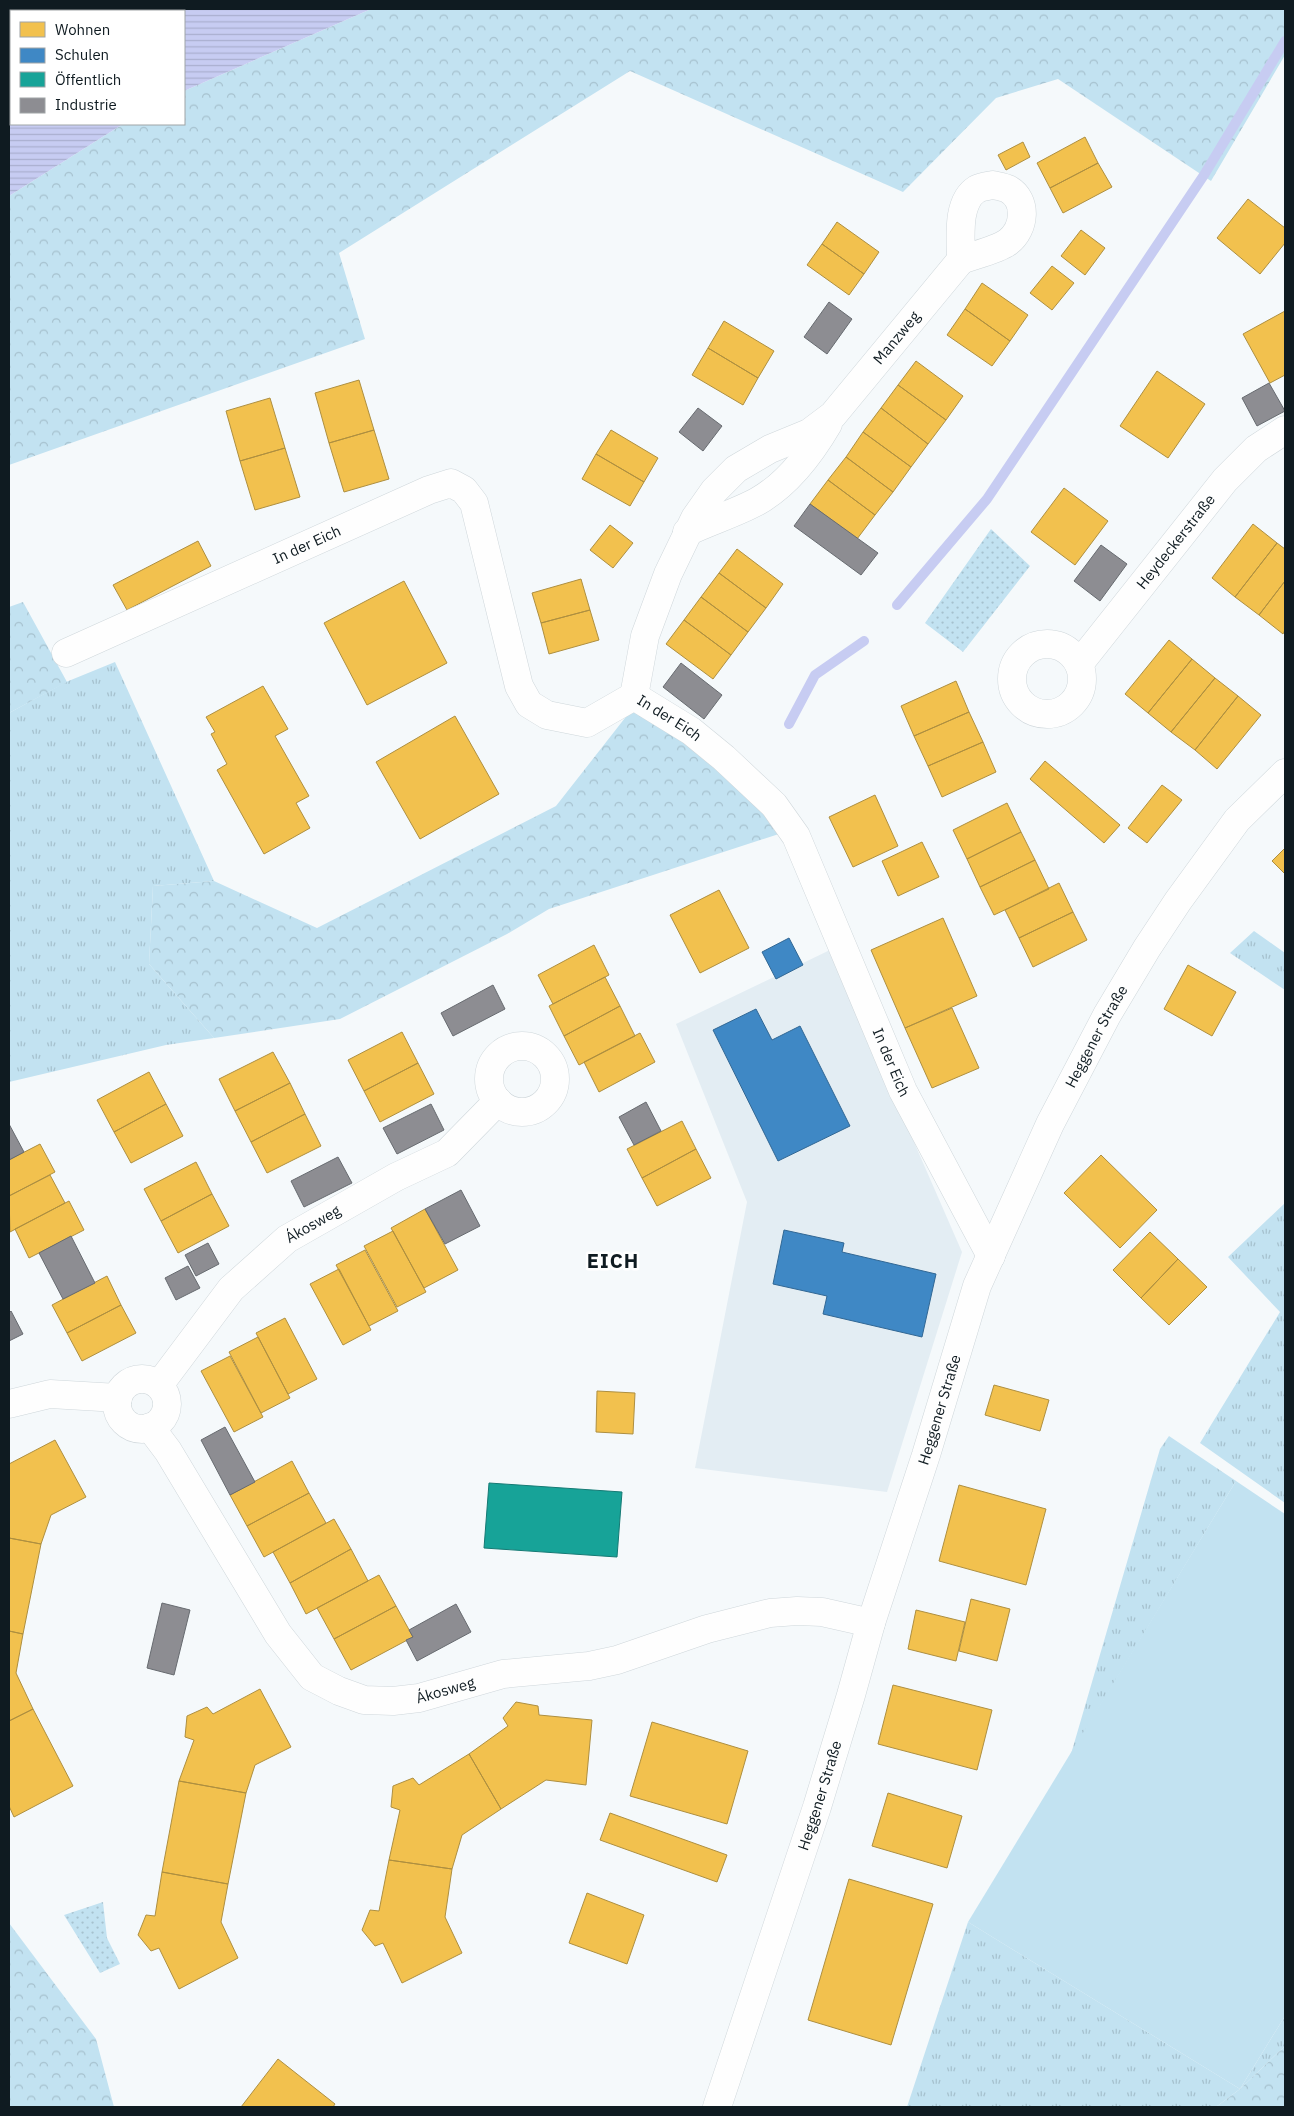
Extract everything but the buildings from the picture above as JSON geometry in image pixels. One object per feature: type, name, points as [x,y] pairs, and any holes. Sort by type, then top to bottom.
[{"type":"street","name":"Manzweg","points":[[687,532],[759,500],[778,487],[794,471],[818,441],[833,415],[961,260]]},
{"type":"street","name":"Manzweg","points":[[634,696],[645,636],[668,574],[687,532],[714,491],[736,469],[770,448],[808,433],[833,415]]},
{"type":"street","name":"Heydeckerstraße","points":[[1079,664],[1226,480],[1256,449],[1285,430]]},
{"type":"street","name":"In der Eich","points":[[66,653],[429,490],[452,483],[464,490],[474,503],[519,686],[529,704],[547,715],[587,724],[634,696],[691,731],[724,758],[774,805],[796,836],[902,1091],[991,1256]]},
{"type":"street","name":"Heggener Straße","points":[[717,2107],[818,1807],[871,1623],[926,1455],[977,1286],[1050,1124],[1107,1015],[1147,948],[1178,900],[1237,820],[1285,773]]},
{"type":"street","name":"Ákosweg","points":[[159,1385],[231,1289],[286,1239],[396,1178],[447,1153],[498,1101]]},
{"type":"street","points":[[138,1379],[146,1379],[159,1385],[164,1392],[167,1409],[158,1424],[142,1429],[133,1427],[126,1422],[117,1407],[118,1398],[125,1386],[138,1379]]},
{"type":"street","points":[[9,1404],[50,1394],[118,1398]]},
{"type":"street","name":"Ákosweg","points":[[150,1427],[168,1451],[278,1634],[295,1657],[312,1677],[339,1691],[364,1700],[393,1701],[419,1698],[503,1674],[589,1666],[617,1660],[707,1629],[770,1613],[822,1612],[871,1623]]},
{"type":"shaded area","points":[[9,9],[371,9],[185,91],[185,10],[10,10],[10,125],[121,125],[9,196]]},
{"type":"shaded area","points":[[830,950],[962,1252],[887,1492],[695,1468],[747,1202],[676,1024]]},
{"type":"green space","points":[[371,9],[1285,9],[1285,55],[1211,181],[1058,79],[996,98],[903,192],[630,71],[339,253],[365,339],[9,465],[9,196],[121,125],[185,125],[185,91]]},
{"type":"green space","points":[[991,529],[1030,566],[963,652],[925,623]]},
{"type":"green space","points":[[23,602],[67,682],[9,713],[9,607]]},
{"type":"green space","points":[[115,662],[214,881],[153,886],[149,964],[214,1038],[166,1045],[9,1082],[9,713],[66,682]]},
{"type":"green space","points":[[632,709],[688,740],[767,809],[782,833],[549,909],[507,934],[340,1019],[214,1038],[149,964],[153,886],[214,881],[317,928],[556,806]]},
{"type":"green space","points":[[1254,931],[1285,953],[1285,990],[1230,953]]},
{"type":"green space","points":[[1285,1203],[1285,1503],[1200,1443],[1280,1312],[1228,1257]]},
{"type":"green space","points":[[1169,1436],[1236,1481],[1071,1754],[1160,1449]]},
{"type":"green space","points":[[1236,1481],[1285,1514],[1285,2016],[1240,2089],[968,1922]]},
{"type":"green space","points":[[103,1902],[107,1938],[120,1964],[100,1973],[64,1915]]},
{"type":"green space","points":[[968,1922],[1240,2089],[1216,2107],[907,2107]]},
{"type":"green space","points":[[9,1923],[96,2039],[114,2107],[9,2107]]},
{"type":"green space","points":[[1285,2016],[1285,2046],[1240,2089]]},
{"type":"green space","points":[[1285,2046],[1285,2107],[1216,2107],[1240,2089]]},
{"type":"waterway","points":[[897,605],[987,499],[1204,175],[1285,41]]},
{"type":"waterway","points":[[789,724],[815,675],[864,641]]},
{"type":"district","name":"EICH","points":[[613,1261]]}]
